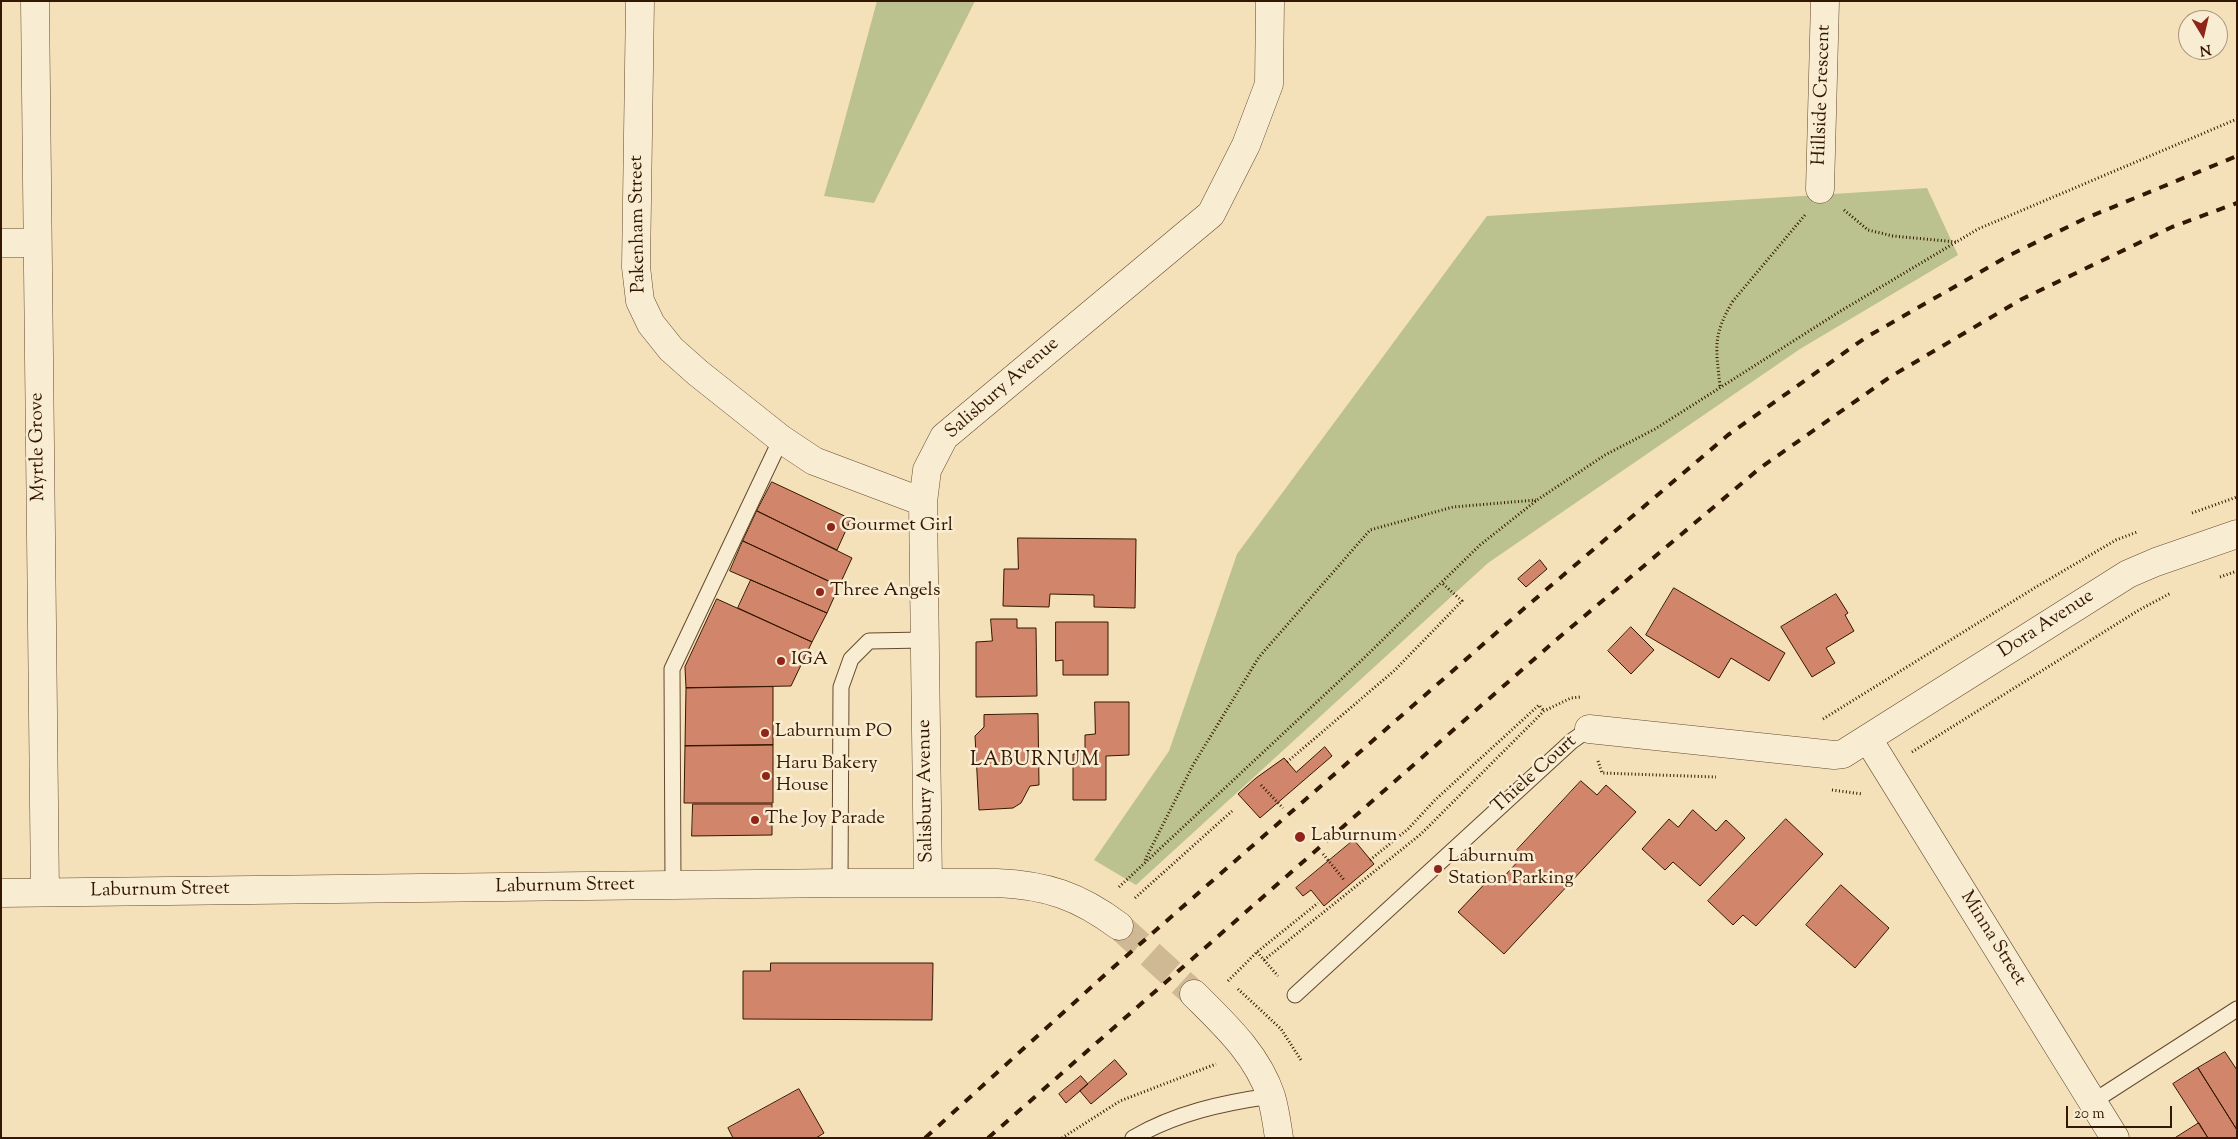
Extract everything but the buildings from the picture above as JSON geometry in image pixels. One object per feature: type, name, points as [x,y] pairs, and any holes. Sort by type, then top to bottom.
[{"type":"street","name":"Myrtle Grove","points":[[35,1],[45,892]]},
{"type":"street","name":"Pakenham Street","points":[[640,1],[636,267],[640,301],[652,324],[671,349],[698,374],[781,439],[814,462],[923,502]]},
{"type":"street","name":"Salisbury Avenue","points":[[928,883],[923,502],[927,470],[944,437],[1212,214],[1246,145],[1269,84],[1270,1]]},
{"type":"street","name":"Hillside Crescent","points":[[1820,185],[1825,1]]},
{"type":"street","points":[[1,243],[37,244]]},
{"type":"street","name":"Dora Avenue","points":[[1868,739],[2128,574],[2156,562],[2237,534]]},
{"type":"street","name":"Thiele Court","points":[[1589,729],[1834,755],[1843,754],[1868,739]]},
{"type":"street","name":"Minna Street","points":[[1868,739],[2094,1101],[2115,1138]]},
{"type":"street","name":"Laburnum Street","points":[[1,893],[840,883],[997,883],[1042,888],[1079,900],[1119,926]]},
{"type":"street","points":[[1194,994],[1234,1034],[1251,1057],[1271,1096],[1279,1138]]},
{"type":"lane","points":[[673,886],[672,669],[781,439]]},
{"type":"lane","points":[[840,883],[840,687],[851,659],[869,641],[924,640]]},
{"type":"lane","name":"Thiele Court","points":[[1295,995],[1572,741],[1589,729]]},
{"type":"lane","points":[[2094,1101],[2237,1010]]},
{"type":"lane","points":[[1133,1138],[1184,1114],[1232,1102],[1271,1096]]},
{"type":"path","points":[[1537,500],[1453,507],[1370,530],[1259,657],[1193,764],[1143,864],[1365,657],[1480,545],[1537,500],[1598,459],[1644,435],[1720,386],[1978,229],[2237,119]]},
{"type":"path","points":[[1720,386],[1716,336],[1725,314],[1733,301],[1822,195],[1820,185],[1829,181],[1830,202],[1868,230],[1893,236],[1957,242]]},
{"type":"path","points":[[2190,513],[2237,497]]},
{"type":"path","points":[[1816,719],[1826,720],[2036,586],[2116,540],[2144,530]]},
{"type":"path","points":[[2218,577],[2237,571]]},
{"type":"path","points":[[1287,762],[1394,670],[1462,601],[1442,582]]},
{"type":"path","points":[[1885,766],[1927,744],[2139,610],[2172,593]]},
{"type":"path","points":[[1264,960],[1421,834],[1544,711],[1572,698],[1584,696],[1589,729],[1602,773],[1723,778]]},
{"type":"path","points":[[1370,860],[1408,829],[1435,800],[1539,705],[1544,711]]},
{"type":"path","points":[[1261,785],[1283,808]]},
{"type":"path","points":[[1825,789],[1862,793],[1867,801]]},
{"type":"path","points":[[1131,895],[1137,899],[1232,811]]},
{"type":"path","points":[[1323,854],[1345,881]]},
{"type":"path","points":[[1119,887],[1125,891]]},
{"type":"path","points":[[1222,986],[1257,952],[1318,903]]},
{"type":"path","points":[[1229,980],[1281,1029],[1301,1060]]},
{"type":"path","points":[[1062,1138],[1120,1101],[1220,1063],[1251,1057]]},
{"type":"green space","points":[[877,1],[975,1],[874,203],[824,196]]},
{"type":"green space","points":[[1927,188],[1958,255],[1800,349],[1488,563],[1136,885],[1094,860],[1169,751],[1237,554],[1487,216]]},
{"type":"tunnel","points":[[1119,926],[1194,994]]},
{"type":"railway","points":[[925,1138],[1108,972],[1527,606],[1728,435],[1865,338],[2010,255],[2084,219],[2237,156]]},
{"type":"railway","points":[[988,1138],[1556,640],[1760,468],[1890,377],[2022,299],[2172,227],[2237,203]]},
{"type":"place","name":"Gourmet Girl","points":[[831,527]]},
{"type":"place","name":"Three Angels","points":[[820,592]]},
{"type":"place","name":"IGA","points":[[781,661]]},
{"type":"place","name":"Laburnum PO","points":[[765,733]]},
{"type":"place","name":"Haru Bakery House","points":[[766,776]]},
{"type":"place","name":"The Joy Parade","points":[[755,820]]},
{"type":"place","name":"Laburnum","points":[[1300,837]]},
{"type":"place","name":"Laburnum Station Parking","points":[[1438,869]]},
{"type":"district","name":"LABURNUM","points":[[1035,762]]}]
